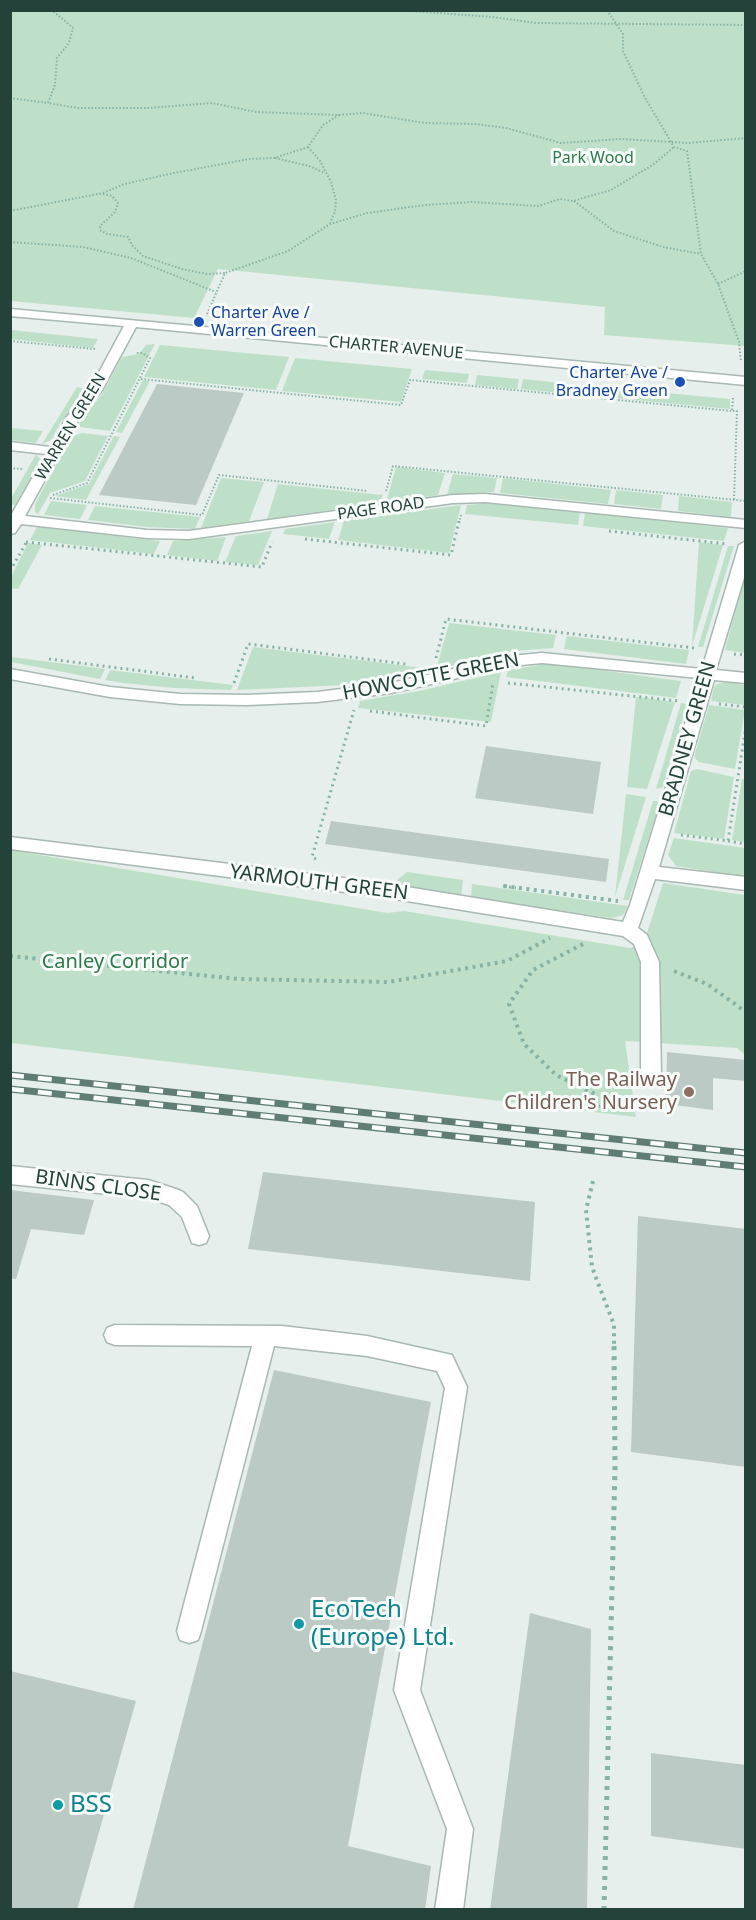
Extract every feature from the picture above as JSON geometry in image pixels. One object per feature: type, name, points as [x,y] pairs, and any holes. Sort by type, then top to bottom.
[{"type":"street","name":"CHARTER AVENUE","points":[[10,312],[744,381]]},
{"type":"street","name":"WARREN GREEN","points":[[14,524],[71,421],[96,390],[132,323]]},
{"type":"street","points":[[10,446],[55,451]]},
{"type":"street","name":"PAGE ROAD","points":[[14,524],[38,521],[147,534],[189,535],[453,499],[485,498],[739,524]]},
{"type":"street","name":"BRADNEY GREEN","points":[[627,930],[636,916],[745,545]]},
{"type":"street","name":"HOWCOTTE GREEN","points":[[10,674],[110,692],[180,699],[247,700],[317,697],[391,688],[530,658],[566,658],[746,678]]},
{"type":"street","name":"YARMOUTH GREEN","points":[[10,843],[376,889],[627,930]]},
{"type":"street","points":[[649,872],[746,884]]},
{"type":"street","points":[[627,930],[641,940],[650,962],[651,1076]]},
{"type":"street","name":"BINNS CLOSE","points":[[10,1175],[148,1189],[176,1198],[190,1212],[199,1236]]},
{"type":"street","points":[[115,1335],[266,1335],[367,1346],[444,1362],[456,1387],[407,1690],[460,1829],[448,1910]]},
{"type":"street","points":[[189,1631],[266,1335]]},
{"type":"path","points":[[48,104],[55,85],[57,58],[69,43],[73,28],[52,10]]},
{"type":"path","points":[[395,10],[493,17],[536,23],[746,25]]},
{"type":"path","points":[[608,10],[615,25],[621,27],[624,34],[623,51],[635,79],[671,143],[674,147],[687,151]]},
{"type":"path","points":[[10,98],[90,108],[212,104],[256,112],[339,115],[363,113],[425,123],[475,124],[506,128],[561,143],[621,139],[688,143],[746,138]]},
{"type":"path","points":[[274,158],[308,147],[323,125],[339,115]]},
{"type":"path","points":[[688,143],[687,151],[701,254],[718,284],[739,342],[744,381]]},
{"type":"path","points":[[308,147],[327,174],[336,200],[335,212],[330,224]]},
{"type":"path","points":[[573,201],[619,185],[654,164],[674,147]]},
{"type":"path","points":[[10,211],[103,194],[124,184],[174,173],[225,166],[249,159],[274,158],[309,166],[327,174]]},
{"type":"path","points":[[103,194],[112,196],[118,202],[115,212],[100,226],[100,230],[106,234],[128,237],[132,245],[143,256],[182,269],[207,274],[225,273],[288,250],[330,224],[367,213],[425,205],[472,202],[538,206],[560,199],[573,201],[614,231],[663,247],[701,254]]},
{"type":"path","points":[[10,242],[83,246],[131,258],[216,292]]},
{"type":"path","points":[[718,284],[746,271]]},
{"type":"path","points":[[200,330],[225,273]]},
{"type":"path","points":[[10,341],[94,349],[98,343]]},
{"type":"path","points":[[740,356],[746,350]]},
{"type":"path","points":[[38,521],[52,495],[87,483],[150,358],[142,353],[116,352]]},
{"type":"path","points":[[141,379],[401,405],[410,380],[746,412]]},
{"type":"path","points":[[723,554],[726,544],[739,524],[733,398]]},
{"type":"path","points":[[10,468],[23,469]]},
{"type":"path","points":[[298,538],[451,555],[461,515]]},
{"type":"path","points":[[600,530],[745,545]]},
{"type":"path","points":[[10,571],[26,542],[262,567],[275,536]]},
{"type":"path","points":[[433,667],[446,620],[746,655]]},
{"type":"path","points":[[675,711],[697,638]]},
{"type":"path","points":[[234,683],[248,644],[410,664]]},
{"type":"path","points":[[46,659],[198,678]]},
{"type":"path","points":[[321,862],[312,857],[354,710],[486,726],[493,681]]},
{"type":"path","points":[[505,682],[746,707]]},
{"type":"path","points":[[728,841],[746,726]]},
{"type":"path","points":[[661,832],[746,844]]},
{"type":"path","points":[[619,902],[622,891]]},
{"type":"path","points":[[10,956],[240,979],[389,982],[507,961],[580,922]]},
{"type":"path","points":[[584,943],[533,970],[509,1004],[524,1044],[556,1075],[595,1094],[599,1108]]},
{"type":"path","points":[[650,962],[707,984],[746,1012]]},
{"type":"path","points":[[592,1181],[586,1210],[592,1267],[614,1325],[615,1468],[604,1910]]},
{"type":"green space","name":"Park Wood","points":[[10,11],[745,11],[745,346],[604,335],[605,307],[218,269],[194,318],[11,301]]},
{"type":"green space","points":[[10,330],[98,339],[93,348],[11,339]]},
{"type":"green space","points":[[155,344],[110,431],[80,427],[79,423],[102,394],[122,357],[139,354],[146,345]]},
{"type":"green space","points":[[160,345],[289,357],[276,390],[144,377]]},
{"type":"green space","points":[[295,358],[412,369],[401,402],[282,391]]},
{"type":"green space","points":[[425,370],[469,374],[467,383],[422,379]]},
{"type":"green space","points":[[477,375],[519,379],[517,389],[475,385]]},
{"type":"green space","points":[[523,379],[572,384],[571,394],[521,389]]},
{"type":"green space","points":[[143,380],[150,381],[122,433],[116,432]]},
{"type":"green space","points":[[580,385],[625,389],[623,399],[579,394]]},
{"type":"green space","points":[[77,387],[86,391],[60,423],[51,440],[42,444]]},
{"type":"green space","points":[[635,390],[730,399],[730,409],[634,400]]},
{"type":"green space","points":[[10,428],[43,431],[36,443],[11,440]]},
{"type":"green space","points":[[82,433],[108,436],[85,481],[50,493],[38,514],[35,512],[35,504],[71,437]]},
{"type":"green space","points":[[114,436],[120,437],[86,500],[55,496],[89,484]]},
{"type":"green space","points":[[36,454],[41,460],[15,505],[11,505],[11,499]]},
{"type":"green space","points":[[396,467],[445,473],[438,495],[386,503]]},
{"type":"green space","points":[[453,474],[497,478],[494,492],[447,495]]},
{"type":"green space","points":[[221,478],[264,482],[249,521],[201,528]]},
{"type":"green space","points":[[503,478],[611,490],[608,504],[500,493]]},
{"type":"green space","points":[[278,484],[383,495],[380,503],[267,519]]},
{"type":"green space","points":[[616,490],[663,495],[661,509],[614,504]]},
{"type":"green space","points":[[679,496],[732,502],[731,517],[678,511]]},
{"type":"green space","points":[[51,501],[87,505],[80,519],[44,515]]},
{"type":"green space","points":[[461,505],[449,553],[338,540],[344,521]]},
{"type":"green space","points":[[467,505],[580,512],[578,525],[465,514]]},
{"type":"green space","points":[[95,506],[200,517],[195,529],[147,527],[88,520]]},
{"type":"green space","points":[[585,513],[728,528],[724,541],[583,526]]},
{"type":"green space","points":[[335,522],[329,539],[283,534],[285,529]]},
{"type":"green space","points":[[37,527],[160,541],[154,554],[30,540]]},
{"type":"green space","points":[[272,531],[258,565],[225,562],[236,536]]},
{"type":"green space","points":[[226,537],[217,561],[167,555],[173,541]]},
{"type":"green space","points":[[699,542],[723,545],[692,646]]},
{"type":"green space","points":[[28,543],[42,545],[18,589],[11,588],[11,577]]},
{"type":"green space","points":[[728,546],[734,546],[703,647],[698,647]]},
{"type":"green space","points":[[745,575],[745,653],[725,650]]},
{"type":"green space","points":[[449,623],[556,635],[553,648],[514,651],[436,670]]},
{"type":"green space","points":[[567,636],[689,650],[686,664],[564,649]]},
{"type":"green space","points":[[253,647],[432,669],[344,685],[237,690]]},
{"type":"green space","points":[[11,657],[105,669],[100,679],[11,662]]},
{"type":"green space","points":[[546,664],[681,681],[676,698],[506,677],[508,670]]},
{"type":"green space","points":[[110,670],[233,685],[231,690],[123,683],[105,680]]},
{"type":"green space","points":[[501,672],[491,722],[358,708],[360,701],[419,691]]},
{"type":"green space","points":[[728,682],[745,685],[745,705],[711,701],[714,687],[717,684]]},
{"type":"green space","points":[[636,697],[675,702],[647,789],[627,787]]},
{"type":"green space","points":[[681,703],[687,704],[663,787],[656,789]]},
{"type":"green space","points":[[709,705],[745,710],[735,769],[699,762],[694,757]]},
{"type":"green space","points":[[697,769],[734,777],[724,839],[674,833],[691,771]]},
{"type":"green space","points":[[742,779],[745,779],[745,842],[732,840]]},
{"type":"green space","points":[[626,794],[646,797],[615,897]]},
{"type":"green space","points":[[653,801],[657,801],[659,805],[629,900],[623,900]]},
{"type":"green space","points":[[674,838],[745,848],[745,877],[676,866],[668,855]]},
{"type":"green space","name":"Canley Corridor","points":[[10,850],[387,913],[404,911],[630,948],[640,944],[646,936],[663,883],[745,895],[745,1055],[737,1048],[625,1041],[636,1117],[11,1043]]},
{"type":"green space","points":[[407,872],[463,880],[461,897],[409,889],[397,880]]},
{"type":"green space","points":[[472,884],[628,906],[623,915],[612,918],[471,898]]},
{"type":"building","points":[[157,384],[244,393],[196,505],[99,495]]},
{"type":"building","points":[[486,746],[601,762],[593,814],[475,798]]},
{"type":"building","points":[[331,821],[609,859],[606,882],[325,844]]},
{"type":"building","name":"The Railway Children's Nursery","points":[[667,1052],[746,1060],[746,1081],[713,1078],[713,1110],[666,1104]]},
{"type":"building","points":[[263,1172],[535,1202],[530,1281],[248,1249]]},
{"type":"building","points":[[10,1190],[94,1200],[84,1235],[31,1229],[16,1279],[10,1278]]},
{"type":"building","points":[[638,1216],[746,1229],[746,1467],[631,1452]]},
{"type":"building","name":"EcoTech (Europe) Ltd.","points":[[274,1370],[431,1402],[348,1846],[431,1866],[425,1910],[133,1910]]},
{"type":"building","points":[[530,1613],[591,1629],[587,1910],[490,1910]]},
{"type":"building","name":"BSS","points":[[10,1671],[136,1701],[77,1910],[10,1910]]},
{"type":"building","points":[[651,1753],[746,1765],[746,1849],[651,1836]]},
{"type":"railway","points":[[10,1075],[746,1153]]},
{"type":"railway","points":[[10,1089],[746,1167]]},
{"type":"place","name":"Charter Ave / Warren Green","points":[[199,322]]},
{"type":"place","name":"Charter Ave / Bradney Green","points":[[680,382]]},
{"type":"place","name":"The Railway Children's Nursery","points":[[689,1092]]},
{"type":"place","name":"EcoTech (Europe) Ltd.","points":[[299,1624]]},
{"type":"place","name":"BSS","points":[[58,1805]]}]
